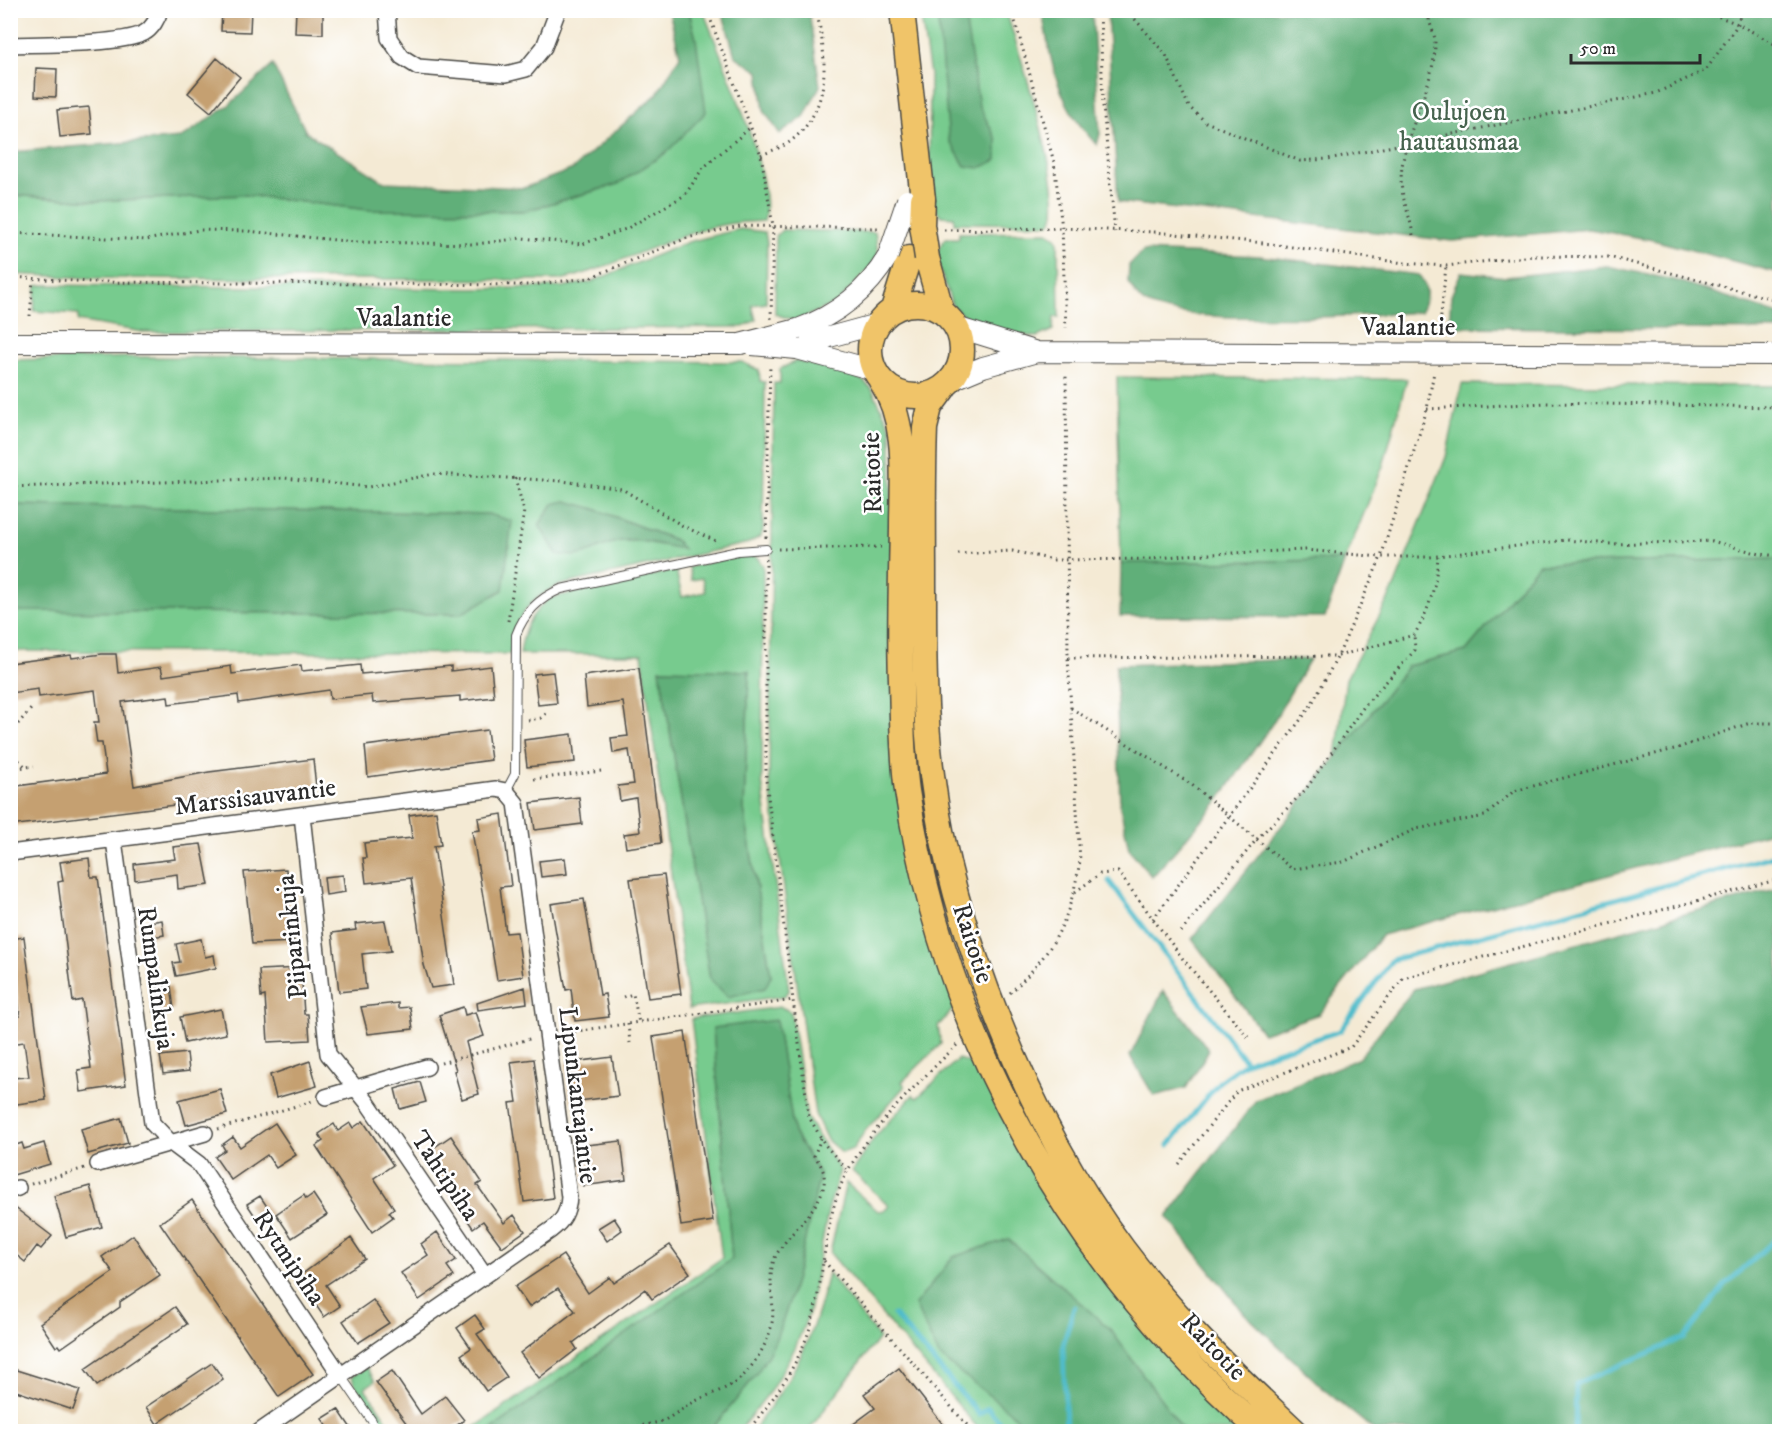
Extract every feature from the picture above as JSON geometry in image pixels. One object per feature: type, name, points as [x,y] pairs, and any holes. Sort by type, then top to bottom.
[{"type":"main road","points":[[902,10],[918,162],[915,200],[908,257],[885,317],[870,347],[877,376],[889,389],[912,397],[934,393],[948,384],[962,360],[961,338],[908,257]]},
{"type":"main road","points":[[885,317],[913,304],[923,304],[949,320]]},
{"type":"main road","name":"Raitotie","points":[[877,376],[893,402],[899,426],[902,464],[901,678],[907,789],[924,878],[949,968],[1011,1114],[1059,1199],[1104,1263],[1159,1330],[1229,1403],[1262,1431]]},
{"type":"main road","name":"Raitotie","points":[[948,384],[930,407],[925,428],[926,699],[932,776],[951,876],[984,979],[1032,1097],[1078,1183],[1123,1250],[1188,1325],[1246,1386],[1296,1431]]},
{"type":"street","points":[[10,45],[110,40],[145,33],[158,18],[160,10]]},
{"type":"street","points":[[387,10],[388,38],[402,57],[417,67],[506,74],[526,69],[544,47],[558,10]]},
{"type":"street","points":[[740,344],[798,329],[842,308],[908,257]]},
{"type":"street","name":"Vaalantie","points":[[797,349],[885,317]]},
{"type":"street","name":"Vaalantie","points":[[949,320],[1037,352]]},
{"type":"street","name":"Vaalantie","points":[[10,343],[740,344],[797,349],[877,376]]},
{"type":"street","name":"Vaalantie","points":[[948,384],[983,368],[1037,352],[1779,355]]},
{"type":"street","name":"Marssisauvantie","points":[[10,853],[114,840],[155,832],[496,789],[506,791]]},
{"type":"street","name":"Lipunkantajantie","points":[[259,1431],[551,1230],[564,1218],[568,1208],[569,1197],[516,803],[506,791]]},
{"type":"street","name":"Piiparinkuja","points":[[302,815],[328,1054]]},
{"type":"street","name":"Rumpalinkuja","points":[[114,840],[152,1123]]},
{"type":"street","name":"Tahtipiha","points":[[328,1054],[368,1102],[485,1275]]},
{"type":"street","points":[[326,1097],[427,1067]]},
{"type":"street","name":"Rytmipiha","points":[[152,1123],[171,1143],[199,1164],[341,1376]]},
{"type":"street","points":[[98,1164],[205,1133]]},
{"type":"lane","points":[[506,791],[515,774],[516,635],[521,623],[537,603],[561,589],[738,551],[766,549]]},
{"type":"lane","points":[[341,1376],[372,1421]]},
{"type":"path","points":[[707,10],[762,155],[773,226],[771,326]]},
{"type":"path","points":[[762,155],[791,141],[822,98],[825,70],[816,10]]},
{"type":"path","points":[[1012,10],[1054,162],[1062,228],[1066,328]]},
{"type":"path","points":[[1100,10],[1103,106],[1115,232]]},
{"type":"path","points":[[1127,10],[1166,55],[1190,108],[1206,122],[1300,161],[1328,159],[1656,93],[1706,70],[1738,24],[1741,10]]},
{"type":"path","points":[[1413,235],[1411,217],[1400,193],[1402,165],[1433,64],[1436,40],[1429,20],[1434,10]]},
{"type":"path","points":[[1702,10],[1738,24],[1778,46],[1779,37]]},
{"type":"path","points":[[10,233],[146,240],[199,230],[247,231],[356,242],[477,244],[522,238],[582,244],[626,228],[685,195],[703,168],[751,127]]},
{"type":"path","points":[[10,277],[33,280],[459,286],[561,284],[589,278],[687,238],[740,226],[885,228]]},
{"type":"path","points":[[940,231],[1062,228],[1155,232],[1264,243],[1404,263],[1446,266],[1534,256],[1609,256],[1779,301]]},
{"type":"path","points":[[1153,919],[1310,707],[1338,656],[1381,557],[1427,409],[1437,353],[1446,266]]},
{"type":"path","points":[[30,316],[33,280]]},
{"type":"path","points":[[770,359],[766,549],[766,780],[809,1118],[821,1138],[848,1171]]},
{"type":"path","points":[[1005,998],[1037,968],[1061,932],[1074,893],[1080,861],[1068,658],[1066,375]]},
{"type":"path","points":[[1427,409],[1545,403],[1779,407]]},
{"type":"path","points":[[10,487],[284,478],[368,488],[434,474],[515,478],[622,489],[683,526],[738,551]]},
{"type":"path","points":[[515,478],[524,511],[507,624],[516,635]]},
{"type":"path","points":[[958,554],[1012,551],[1054,560],[1152,559],[1185,555],[1305,550],[1381,557],[1438,556],[1566,540],[1611,544],[1712,541],[1760,554],[1779,556]]},
{"type":"path","points":[[766,549],[881,547]]},
{"type":"path","points":[[1181,932],[1257,839],[1306,789],[1365,705],[1415,650],[1414,634],[1424,619],[1436,585],[1438,556]]},
{"type":"path","points":[[1068,658],[1338,656],[1414,634]]},
{"type":"path","points":[[1071,708],[1192,785],[1292,869],[1343,862],[1416,829],[1485,816],[1514,791],[1678,748],[1750,723],[1779,723]]},
{"type":"path","points":[[10,732],[31,709]]},
{"type":"path","points":[[514,721],[541,718],[547,713]]},
{"type":"path","points":[[10,752],[26,767]]},
{"type":"path","points":[[10,769],[34,766]]},
{"type":"path","points":[[534,778],[602,771]]},
{"type":"path","points":[[1074,893],[1100,874],[1118,872],[1248,1037]]},
{"type":"path","points":[[1179,1164],[1237,1091],[1351,1047],[1403,978],[1779,879]]},
{"type":"path","points":[[623,997],[633,994],[639,1023]]},
{"type":"path","points":[[427,1067],[547,1035],[793,1000]]},
{"type":"path","points":[[628,1024],[630,1042]]},
{"type":"path","points":[[747,1431],[777,1394],[802,1350],[814,1316],[832,1213],[848,1171],[872,1136],[965,1037]]},
{"type":"path","points":[[205,1133],[326,1097]]},
{"type":"path","points":[[626,1431],[665,1420],[694,1402],[720,1391],[743,1376],[759,1353],[772,1322],[771,1274],[777,1253],[818,1202],[826,1180],[820,1162],[814,1156],[821,1138]]},
{"type":"path","points":[[14,1189],[98,1164]]},
{"type":"path","points":[[824,1262],[973,1431]]},
{"type":"green space","points":[[703,10],[754,148],[766,202],[764,221],[726,224],[694,233],[580,275],[560,280],[91,278],[11,274],[10,195],[96,201],[245,195],[369,210],[525,211],[618,184],[696,40],[689,11]]},
{"type":"green space","points":[[669,11],[689,11],[696,39],[706,112],[666,153],[618,184],[525,211],[369,210],[245,195],[96,201],[11,195],[11,152],[181,138],[229,105],[273,65],[306,132],[384,182],[524,188],[573,169],[657,94],[680,56]]},
{"type":"green space","points":[[722,11],[809,11],[820,86],[804,117],[780,134],[764,111],[759,72],[735,56]]},
{"type":"green space","points":[[920,11],[1006,11],[1030,87],[1048,157],[1054,211],[1049,224],[954,223],[954,217],[941,216],[929,201],[930,75]]},
{"type":"green space","points":[[937,11],[964,11],[979,106],[997,140],[997,160],[980,168],[965,166],[949,140]]},
{"type":"green space","points":[[1042,11],[1092,11],[1100,134],[1097,145],[1083,129],[1064,98],[1053,66]]},
{"type":"green space","name":"Oulujoen hautausmaa","points":[[1107,11],[1779,11],[1779,273],[1653,240],[1589,229],[1452,241],[1118,202]]},
{"type":"green space","points":[[740,229],[765,232],[767,243],[766,303],[752,305],[756,320],[743,327],[143,332],[78,321],[78,314],[34,311],[36,286],[41,285],[472,289],[561,287],[591,282],[688,242]]},
{"type":"green space","points":[[782,230],[875,232],[878,254],[872,265],[838,302],[796,321],[775,314],[776,236]]},
{"type":"green space","points":[[1048,232],[1056,237],[1058,242],[1059,317],[1054,317],[1053,330],[1037,337],[985,328],[969,320],[953,307],[935,256],[945,238],[959,238],[959,233]]},
{"type":"green space","points":[[1143,251],[1259,256],[1419,275],[1426,289],[1426,298],[1420,312],[1275,318],[1192,315],[1161,309],[1138,297],[1128,282],[1129,265]]},
{"type":"green space","points":[[1607,266],[1678,281],[1779,314],[1779,330],[1449,327],[1451,296],[1461,272],[1506,277]]},
{"type":"green space","points":[[139,357],[742,362],[759,370],[760,381],[765,382],[763,530],[761,536],[749,543],[560,585],[549,590],[532,603],[519,620],[511,654],[11,651],[11,611],[461,614],[488,514],[11,505],[10,360]],"holes":[[[592,508],[675,540],[682,549],[640,541],[621,541]]]},
{"type":"green space","points":[[796,361],[841,371],[862,380],[872,389],[891,428],[894,678],[957,1005],[938,1026],[941,1044],[902,1082],[905,1086],[865,1131],[853,1149],[842,1153],[827,1140],[815,1114],[769,779],[774,383],[780,383],[780,369]]},
{"type":"green space","points":[[1117,377],[1407,379],[1383,466],[1345,560],[1121,563]]},
{"type":"green space","points":[[1462,384],[1779,386],[1779,559],[1539,564],[1466,651],[1408,666],[1336,757],[1346,679],[1393,590],[1446,457]]},
{"type":"green space","points":[[566,501],[592,508],[675,540],[683,549],[629,540],[612,543],[577,556],[557,554],[539,525],[553,504]]},
{"type":"green space","points":[[11,505],[488,514],[512,521],[503,590],[461,614],[11,611]]},
{"type":"green space","points":[[746,554],[757,557],[763,566],[762,781],[789,991],[784,996],[689,1009],[642,654],[520,654],[523,637],[529,623],[537,610],[550,598],[676,570],[682,597],[705,592],[702,578],[691,580],[689,567]],"holes":[[[660,669],[749,672],[744,809],[771,976],[764,988],[710,979]]]},
{"type":"green space","points":[[1779,559],[1779,830],[1382,935],[1319,1014],[1263,1033],[1192,939],[1408,666],[1466,651],[1539,564]]},
{"type":"green space","points":[[1345,560],[1325,617],[1120,616],[1121,563]]},
{"type":"green space","points":[[1310,659],[1272,724],[1217,803],[1152,877],[1129,849],[1120,806],[1116,665]]},
{"type":"green space","points":[[660,669],[749,671],[744,809],[771,976],[765,988],[728,997],[710,979]]},
{"type":"green space","points":[[1779,888],[1779,1431],[1375,1431],[1327,1392],[1244,1313],[1167,1217],[1256,1100],[1358,1059],[1414,989]]},
{"type":"green space","points":[[1163,991],[1209,1050],[1186,1088],[1154,1096],[1130,1056]]},
{"type":"green space","points":[[781,1007],[791,1012],[807,1118],[840,1170],[828,1211],[809,1313],[795,1348],[771,1390],[739,1431],[710,1431],[752,1380],[820,1175],[794,1133],[776,1021],[713,1029],[732,1259],[489,1431],[468,1432],[722,1258],[691,1019]]},
{"type":"green space","points":[[776,1020],[794,1133],[820,1175],[783,1321],[769,1353],[754,1377],[710,1431],[489,1431],[732,1259],[713,1028]]},
{"type":"green space","points":[[958,1059],[974,1064],[978,1060],[1251,1431],[986,1431],[976,1426],[830,1253],[846,1183],[878,1211],[885,1210],[889,1206],[852,1171],[874,1138],[913,1095],[917,1098]]},
{"type":"green space","points":[[1008,1239],[1110,1329],[1184,1431],[1027,1431],[1009,1411],[939,1356],[915,1305],[953,1257]]},
{"type":"green space","points":[[828,1273],[879,1338],[808,1431],[752,1431],[791,1375],[800,1357],[816,1318]]},
{"type":"green space","points":[[367,1367],[375,1381],[365,1388],[394,1431],[386,1431],[354,1384],[352,1376]]},
{"type":"building","points":[[222,10],[251,10],[250,32],[221,31]]},
{"type":"building","points":[[296,10],[323,10],[323,34],[295,33]]},
{"type":"building","points":[[217,58],[240,77],[211,112],[188,93]]},
{"type":"building","points":[[36,68],[57,69],[56,97],[35,96]]},
{"type":"building","points":[[89,107],[92,134],[60,137],[57,110]]},
{"type":"building","points":[[116,654],[118,673],[161,667],[163,676],[231,666],[232,674],[301,665],[302,671],[360,665],[361,674],[451,666],[451,671],[491,666],[494,697],[460,701],[460,696],[373,703],[372,695],[330,699],[329,690],[239,703],[238,695],[169,704],[168,696],[122,702],[134,786],[209,772],[313,759],[316,787],[10,826],[10,787],[106,774],[102,743],[97,743],[94,722],[99,722],[95,690],[39,697],[38,689],[10,693],[10,663],[71,655],[72,658]]},
{"type":"building","points":[[639,668],[661,843],[626,848],[624,834],[640,832],[636,798],[620,801],[618,786],[634,784],[629,750],[613,753],[611,738],[628,736],[623,702],[587,707],[584,676]]},
{"type":"building","points":[[553,672],[557,703],[538,705],[534,674]]},
{"type":"building","points":[[487,730],[491,760],[368,777],[365,746]]},
{"type":"building","points":[[572,734],[575,762],[527,767],[524,740]]},
{"type":"building","points":[[579,797],[582,824],[535,830],[531,803]]},
{"type":"building","points":[[436,811],[441,845],[434,846],[454,985],[431,988],[424,965],[411,878],[366,883],[363,858],[366,858],[364,843],[412,838],[409,815]]},
{"type":"building","points":[[502,814],[511,886],[500,887],[506,933],[517,932],[523,976],[497,980],[472,831],[480,830],[478,818]]},
{"type":"building","points":[[201,844],[209,885],[178,889],[177,874],[135,880],[134,864],[175,859],[173,847]]},
{"type":"building","points":[[89,858],[91,877],[98,877],[126,1085],[81,1092],[78,1070],[91,1068],[82,1000],[73,1002],[58,882],[63,881],[60,862]]},
{"type":"building","points":[[565,858],[567,874],[541,877],[539,861]]},
{"type":"building","points":[[286,869],[289,916],[292,915],[294,942],[252,944],[244,872]]},
{"type":"building","points":[[343,875],[345,892],[326,895],[324,877]]},
{"type":"building","points":[[664,875],[681,994],[648,998],[630,879]]},
{"type":"building","points":[[584,899],[600,995],[605,994],[609,1017],[575,1021],[571,989],[566,990],[551,904]]},
{"type":"building","points":[[162,920],[164,935],[145,938],[143,923]]},
{"type":"building","points":[[385,921],[391,951],[362,954],[366,989],[339,992],[332,933],[356,930],[355,924]]},
{"type":"building","points":[[24,937],[46,1100],[10,1105],[10,1078],[29,1077],[24,1042],[10,1044],[10,1018],[20,1016],[16,985],[10,986],[10,939]]},
{"type":"building","points":[[201,939],[205,957],[214,955],[216,968],[176,976],[173,963],[180,962],[176,944]]},
{"type":"building","points":[[301,968],[304,1014],[308,1014],[310,1040],[268,1042],[265,996],[261,997],[259,970]]},
{"type":"building","points":[[171,986],[174,1009],[154,1012],[151,989]]},
{"type":"building","points":[[525,987],[527,1003],[478,1010],[477,1003]]},
{"type":"building","points":[[398,1003],[398,1008],[410,1007],[413,1029],[368,1034],[361,1007]]},
{"type":"building","points":[[463,1007],[465,1015],[476,1012],[484,1036],[466,1042],[479,1094],[462,1099],[454,1071],[456,1070],[439,1015]]},
{"type":"building","points":[[221,1009],[226,1034],[185,1043],[180,1017]]},
{"type":"building","points":[[685,1032],[713,1221],[681,1226],[653,1037]]},
{"type":"building","points":[[187,1053],[189,1071],[163,1074],[160,1056]]},
{"type":"building","points":[[612,1057],[618,1096],[571,1102],[566,1063]]},
{"type":"building","points":[[534,1059],[553,1198],[524,1202],[510,1103],[517,1102],[511,1062]]},
{"type":"building","points":[[310,1061],[317,1086],[276,1098],[270,1075]]},
{"type":"building","points":[[420,1082],[426,1102],[400,1109],[395,1089]]},
{"type":"building","points":[[220,1089],[227,1114],[186,1125],[179,1100]]},
{"type":"building","points":[[121,1118],[128,1143],[88,1154],[81,1129]]},
{"type":"building","points":[[363,1121],[393,1165],[374,1178],[394,1208],[389,1212],[393,1217],[372,1232],[316,1146],[323,1141],[319,1134],[334,1124],[338,1131],[350,1123],[353,1128]]},
{"type":"building","points":[[275,1123],[296,1155],[276,1168],[267,1155],[231,1180],[215,1157],[225,1150],[222,1145],[233,1137],[240,1147]]},
{"type":"building","points":[[451,1136],[482,1182],[477,1185],[504,1223],[514,1215],[525,1231],[502,1247],[483,1221],[473,1228],[423,1155]]},
{"type":"building","points":[[621,1141],[626,1180],[583,1186],[578,1146]]},
{"type":"building","points":[[22,1143],[24,1149],[44,1143],[50,1164],[10,1176],[10,1147]]},
{"type":"building","points":[[90,1186],[102,1227],[66,1237],[54,1196]]},
{"type":"building","points":[[313,1194],[327,1215],[292,1238],[276,1214],[304,1195],[306,1199]]},
{"type":"building","points":[[260,1196],[272,1214],[259,1222],[247,1204]]},
{"type":"building","points":[[192,1200],[298,1356],[313,1374],[279,1397],[160,1223]]},
{"type":"building","points":[[10,1204],[52,1236],[41,1249],[37,1246],[25,1262],[10,1250]]},
{"type":"building","points":[[614,1218],[622,1230],[607,1241],[598,1228]]},
{"type":"building","points":[[437,1232],[456,1260],[447,1266],[454,1276],[419,1300],[401,1273],[428,1255],[421,1244]]},
{"type":"building","points":[[133,1235],[160,1275],[120,1302],[120,1307],[61,1348],[59,1345],[56,1347],[40,1323],[113,1272],[102,1257]]},
{"type":"building","points":[[351,1238],[365,1259],[326,1285],[340,1306],[324,1317],[297,1278]]},
{"type":"building","points":[[670,1245],[690,1273],[652,1299],[645,1289],[573,1343],[577,1349],[539,1378],[520,1353],[575,1311],[558,1288],[529,1307],[515,1287],[563,1255],[588,1293],[610,1277],[614,1283]]},
{"type":"building","points":[[373,1300],[389,1323],[358,1343],[343,1321]]},
{"type":"building","points":[[175,1307],[187,1324],[97,1386],[85,1369]]},
{"type":"building","points":[[475,1315],[485,1329],[477,1334],[507,1377],[486,1391],[461,1355],[471,1348],[457,1328]]},
{"type":"building","points":[[212,1363],[223,1379],[157,1424],[146,1407]]},
{"type":"building","points":[[10,1368],[80,1390],[73,1410],[10,1389]]},
{"type":"building","points":[[899,1368],[948,1431],[844,1431],[875,1408],[864,1394]]},
{"type":"building","points":[[392,1371],[421,1414],[445,1396],[464,1420],[449,1431],[412,1431],[376,1382]]},
{"type":"building","points":[[338,1409],[353,1431],[331,1431],[322,1419]]},
{"type":"waterway","points":[[1169,1145],[1220,1081],[1246,1062],[1340,1031],[1392,960],[1780,854]]},
{"type":"waterway","points":[[1109,881],[1246,1062]]},
{"type":"waterway","points":[[1575,1432],[1576,1384],[1684,1338],[1725,1285],[1780,1235]]},
{"type":"waterway","points":[[1066,1432],[1063,1345],[1074,1307]]},
{"type":"waterway","points":[[894,1315],[979,1414],[988,1408],[1008,1432]]}]
